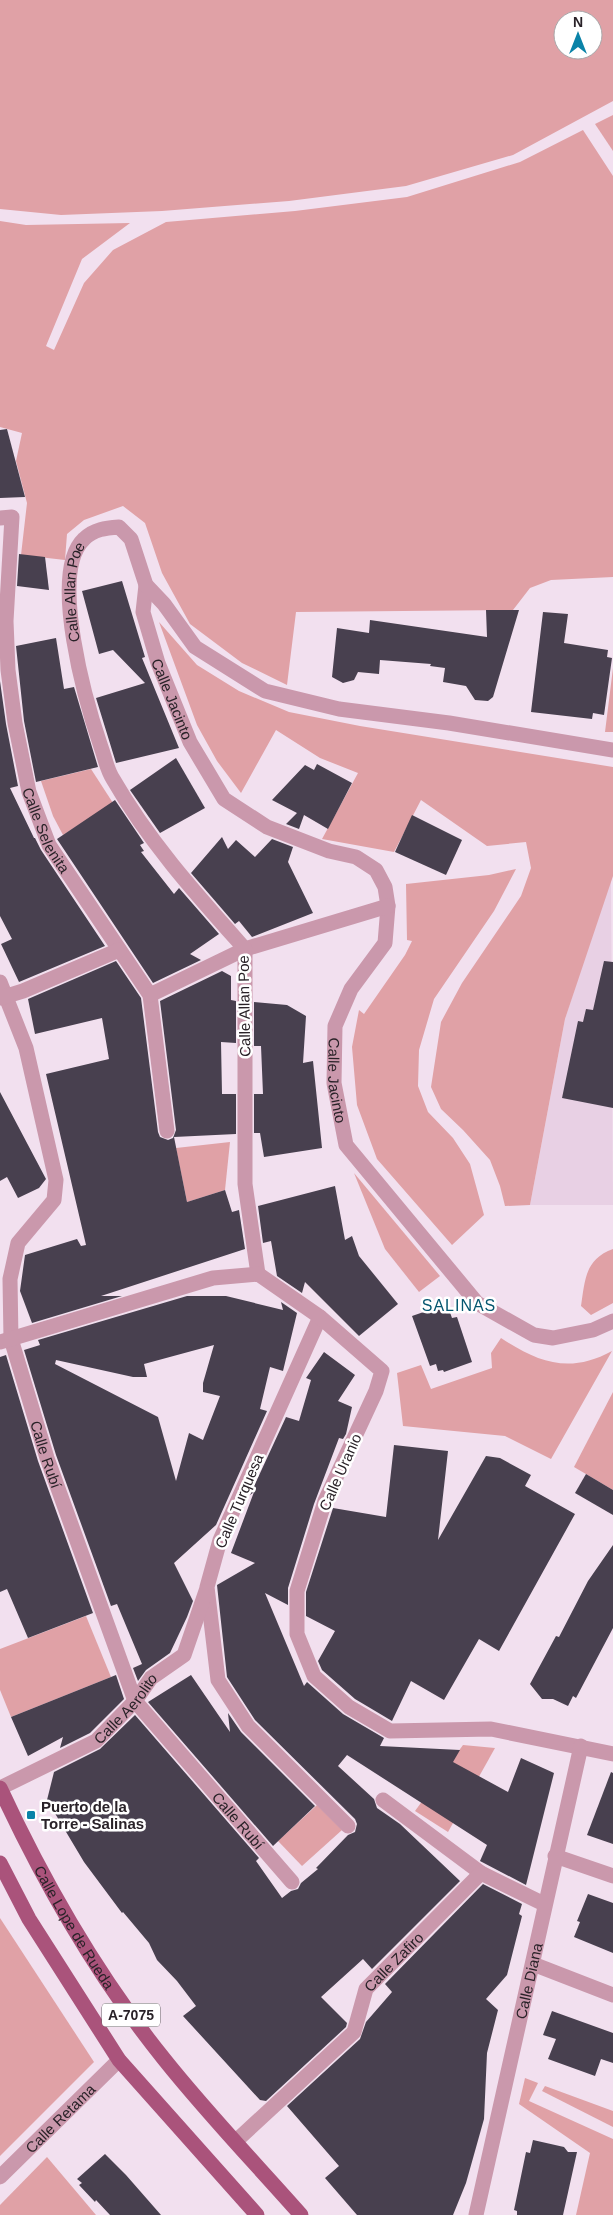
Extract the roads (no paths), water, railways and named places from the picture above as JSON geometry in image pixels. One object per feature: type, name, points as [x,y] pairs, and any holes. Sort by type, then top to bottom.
[{"type":"main road","name":"Calle Lope de Rueda","points":[[0,1788],[40,1869],[112,1988],[164,2059],[301,2215]]},
{"type":"main road","name":"A-7075","points":[[0,1863],[29,1919],[119,2060],[258,2215]]},
{"type":"street","name":"Calle Selenita","points":[[0,518],[12,517],[6,621],[8,670],[15,723],[29,792],[49,845],[150,995],[167,1131]]},
{"type":"street","name":"Calle Allan Poe","points":[[258,1274],[245,1184],[245,949],[163,856],[112,778],[88,710],[72,635],[69,590],[72,562],[83,539],[103,528],[119,527],[131,539],[146,585],[164,604],[195,647],[265,691],[339,709],[449,723],[613,750]]},
{"type":"street","name":"Calle Jacinto","points":[[146,585],[143,612],[158,663],[190,742],[224,799],[268,827],[329,851],[356,857],[376,870],[385,887],[388,906],[384,943],[351,989],[335,1026],[334,1083],[346,1145],[477,1303],[534,1335],[553,1338],[594,1330],[613,1321]]},
{"type":"street","points":[[150,995],[245,949],[388,906]]},
{"type":"street","points":[[3,997],[23,991],[119,950]]},
{"type":"street","name":"Calle Rubí","points":[[0,982],[3,997],[26,1048],[56,1180],[54,1200],[18,1243],[10,1279],[5,1340],[134,1701],[292,1882]]},
{"type":"street","points":[[5,1340],[213,1278],[258,1274]]},
{"type":"street","name":"Calle Uranio","points":[[258,1274],[320,1317],[382,1371],[376,1391],[326,1501],[297,1592],[297,1634],[314,1676],[348,1707],[390,1731],[491,1729],[613,1754]]},
{"type":"street","name":"Calle Turquesa","points":[[320,1317],[220,1540],[207,1587],[218,1680],[248,1726],[348,1826]]},
{"type":"street","name":"Calle Aerolito","points":[[0,1788],[96,1741],[134,1701],[151,1678],[184,1656],[207,1587]]},
{"type":"street","name":"Calle Diana","points":[[476,2215],[533,1964],[544,1904],[581,1746]]},
{"type":"street","points":[[384,1800],[481,1873],[544,1904]]},
{"type":"street","points":[[555,1856],[613,1876]]},
{"type":"street","name":"Calle Zafiro","points":[[236,2141],[354,2032],[366,1989],[481,1873]]},
{"type":"street","points":[[533,1964],[613,1995]]},
{"type":"street","name":"Calle Retama","points":[[0,2177],[119,2060]]},
{"type":"place","name":"Puerto de la Torre - Salinas","points":[[31,1815]]},
{"type":"district","name":"SALINAS","points":[[459,1305]]}]
